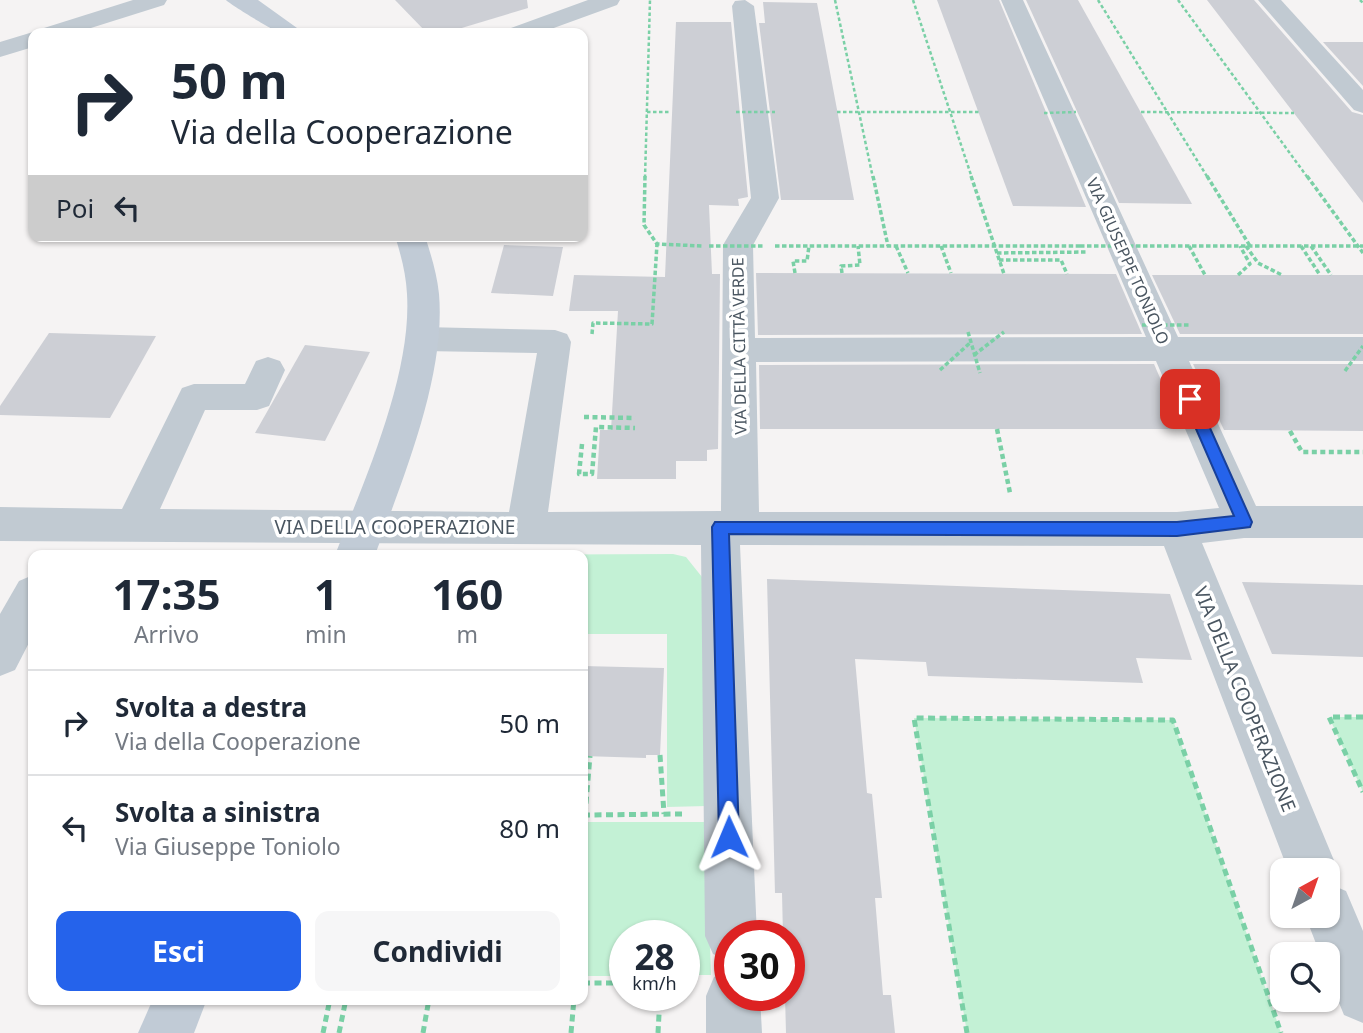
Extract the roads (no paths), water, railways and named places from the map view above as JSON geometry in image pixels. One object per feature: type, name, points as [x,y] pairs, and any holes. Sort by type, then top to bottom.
[{"type":"street","points":[[68,28],[156,0]]},
{"type":"street","points":[[533,28],[609,0]]},
{"type":"street","name":"VIA GIUSEPPE TONIOLO","points":[[1012,0],[1124,252],[1166,362],[1244,522]]},
{"type":"street","points":[[1269,0],[1363,105]]},
{"type":"street","points":[[245,1],[286,28]]},
{"type":"street","name":"VIA DELLA CITTÀ VERDE","points":[[730,527],[738,351],[738,245],[765,198],[743,6]]},
{"type":"street","points":[[0,50],[28,41]]},
{"type":"street","points":[[360,541],[415,387],[423,339],[424,299],[412,242]]},
{"type":"street","points":[[423,339],[555,342],[526,527]]},
{"type":"street","points":[[738,351],[1166,362],[1357,355]]},
{"type":"street","points":[[133,525],[194,397],[257,397],[268,370]]},
{"type":"street","name":"VIA DELLA COOPERAZIONE","points":[[0,524],[62,540],[133,525],[360,541],[526,527],[1177,529],[1244,522],[1363,522]]},
{"type":"street","points":[[730,527],[728,813],[731,920]]},
{"type":"street","name":"VIA DELLA COOPERAZIONE","points":[[1177,529],[1308,858]]},
{"type":"street","points":[[0,656],[28,603]]},
{"type":"street","points":[[1336,928],[1363,996]]},
{"type":"street","points":[[166,1033],[178,1005]]},
{"type":"street","points":[[733,1011],[734,1033]]}]
